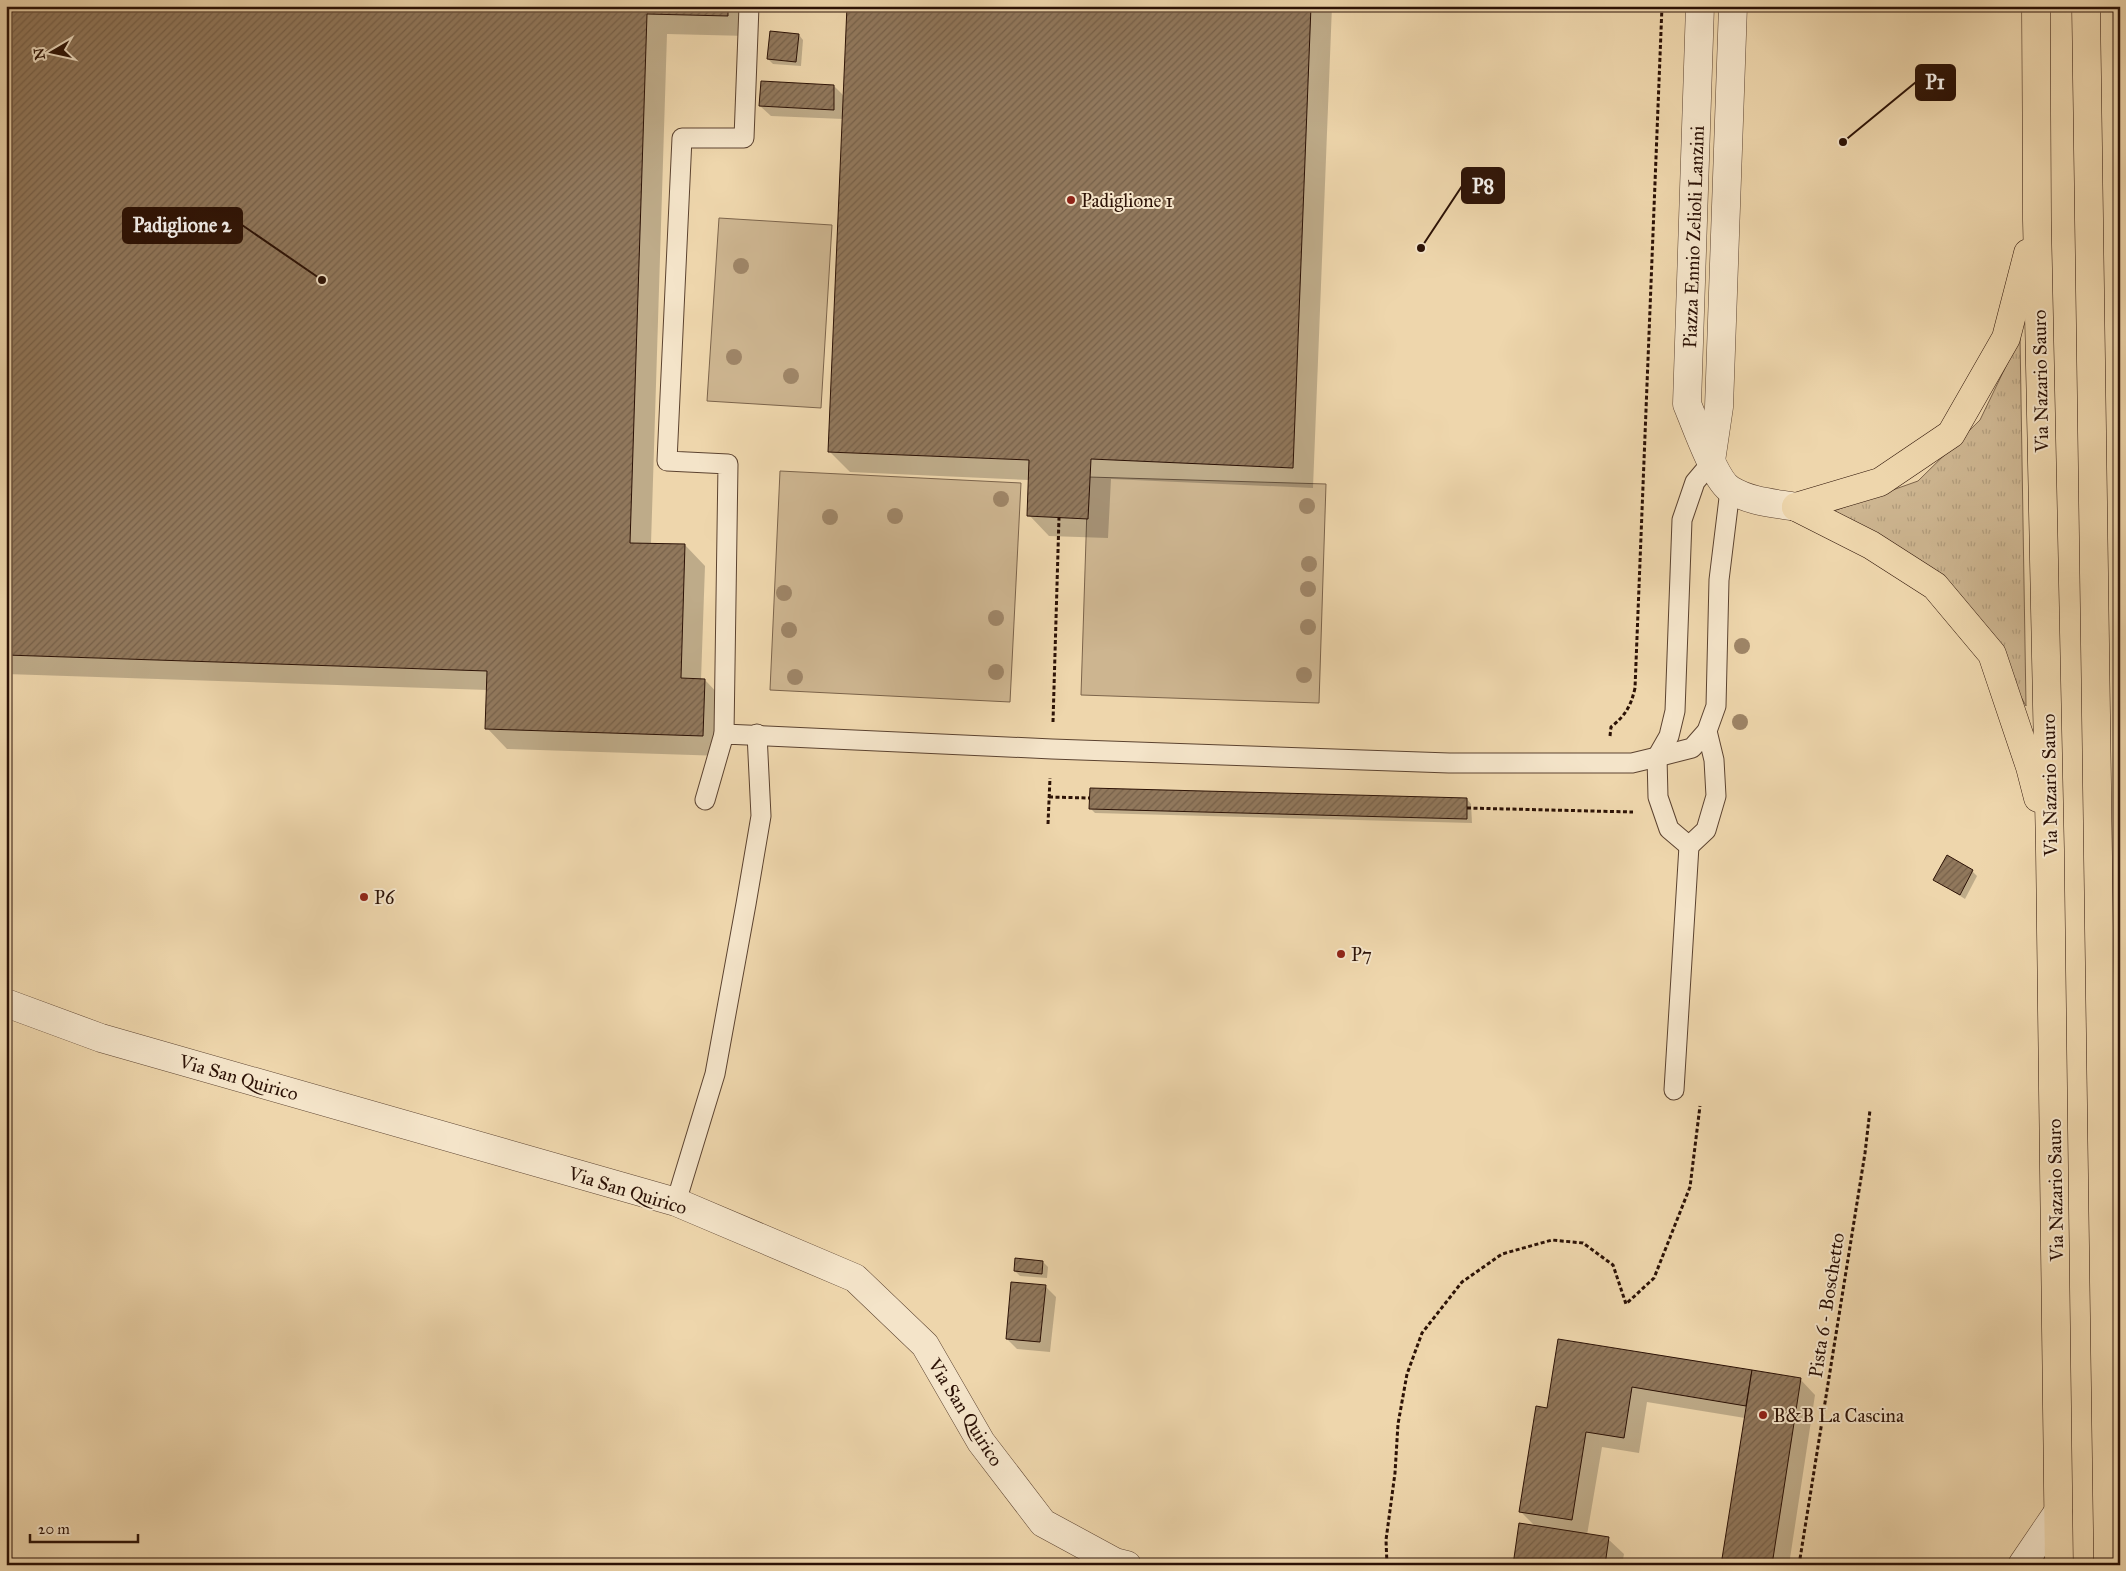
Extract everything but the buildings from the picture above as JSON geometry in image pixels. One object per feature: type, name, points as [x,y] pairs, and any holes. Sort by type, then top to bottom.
[{"type":"highway","name":"Via Nazario Sauro","points":[[2036,6],[2037,220],[2050,850],[2059,1565]]},
{"type":"highway","points":[[2086,6],[2108,1565]]},
{"type":"highway","points":[[1796,507],[1880,482],[1952,434],[2006,338],[2037,220]]},
{"type":"highway","points":[[1796,507],[1871,545],[1935,586],[1992,654],[2030,767],[2050,850]]},
{"type":"highway","points":[[2101,1095],[2120,1043]]},
{"type":"highway","points":[[2102,1155],[2120,1209]]},
{"type":"street","name":"Piazza Ennio Zelioli Lanzini","points":[[1700,6],[1687,404],[1711,462],[1730,490]]},
{"type":"street","name":"Piazza Ennio Zelioli Lanzini","points":[[1711,462],[1719,407],[1733,6]]},
{"type":"street","points":[[1730,490],[1756,500],[1796,507]]},
{"type":"street","name":"Via San Quirico","points":[[6,1003],[101,1038],[676,1202],[855,1278],[925,1345],[981,1442],[1043,1523],[1115,1562],[1127,1565]]},
{"type":"street","points":[[2022,1565],[2058,1512]]},
{"type":"lane","points":[[705,800],[724,734],[728,464],[667,461],[682,138],[744,138],[749,6]]},
{"type":"lane","points":[[1689,846],[1669,829],[1663,813],[1658,797],[1657,758],[1668,736],[1675,711],[1682,520],[1695,482],[1711,462]]},
{"type":"lane","points":[[724,734],[1052,749],[1449,762],[1610,764],[1632,763],[1657,758],[1692,748],[1707,731],[1716,706],[1719,580],[1730,490]]},
{"type":"lane","points":[[1674,1090],[1689,846],[1706,830],[1716,796],[1714,760],[1707,731]]},
{"type":"lane","points":[[676,1202],[715,1074],[746,904],[761,816],[756,734]]},
{"type":"path","points":[[1610,764],[1611,727],[1621,720],[1631,705],[1635,688],[1662,6]]},
{"type":"path","points":[[1048,824],[1059,517]]},
{"type":"path","points":[[1049,797],[1090,798]]},
{"type":"path","points":[[1467,808],[1663,813]]},
{"type":"path","points":[[1387,1565],[1386,1540],[1395,1473],[1398,1424],[1407,1374],[1422,1333],[1462,1282],[1502,1254],[1552,1240],[1583,1244],[1613,1265],[1626,1304],[1654,1278],[1690,1187],[1700,1106]]},
{"type":"path","name":"Pista 6 - Boschetto","points":[[1799,1565],[1870,1110]]},
{"type":"green space","points":[[719,218],[832,225],[821,408],[707,401]]},
{"type":"green space","points":[[2020,337],[2026,706],[1977,616],[1825,514],[1918,481],[1980,420]]},
{"type":"green space","points":[[780,471],[1021,483],[1010,702],[770,690]]},
{"type":"green space","points":[[1088,477],[1326,484],[1319,703],[1081,695]]},
{"type":"place","name":"P1","points":[[1843,142]]},
{"type":"place","name":"Padiglione 1","points":[[1071,200]]},
{"type":"place","name":"P8","points":[[1421,248]]},
{"type":"place","name":"Padiglione 2","points":[[322,280]]},
{"type":"place","name":"P6","points":[[364,897]]},
{"type":"place","name":"P7","points":[[1341,954]]},
{"type":"place","name":"B&B La Cascina","points":[[1763,1415]]}]
